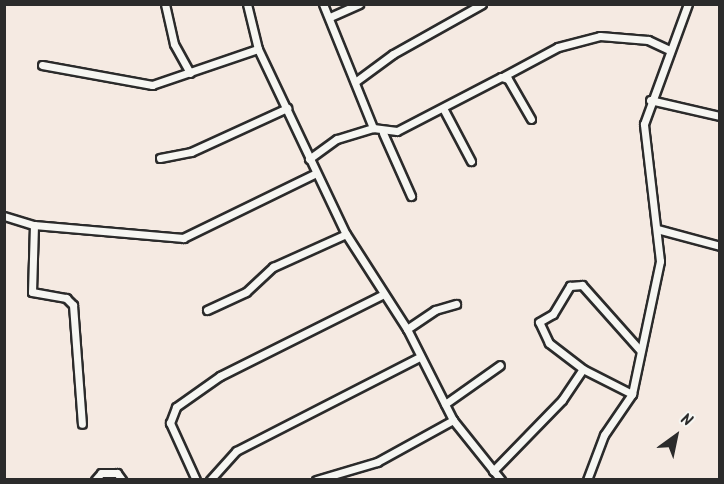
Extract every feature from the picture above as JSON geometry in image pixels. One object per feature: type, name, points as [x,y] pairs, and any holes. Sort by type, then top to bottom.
[{"type":"street","points":[[165,4],[174,44],[190,73]]},
{"type":"street","points":[[247,4],[258,49],[346,234],[407,329],[453,420],[501,480]]},
{"type":"street","points":[[323,4],[373,128],[383,133],[411,196]]},
{"type":"street","points":[[330,17],[359,4]]},
{"type":"street","points":[[355,82],[393,54],[482,4]]},
{"type":"street","points":[[587,480],[604,435],[632,394],[660,261],[657,229],[643,149],[650,100],[688,4]]},
{"type":"street","points":[[383,133],[443,108],[468,90],[504,76],[558,47],[600,36],[648,40],[669,50]]},
{"type":"street","points":[[42,65],[152,85],[258,49]]},
{"type":"street","points":[[504,76],[531,119]]},
{"type":"street","points":[[650,100],[720,116]]},
{"type":"street","points":[[160,158],[191,152],[287,108]]},
{"type":"street","points":[[443,108],[471,161]]},
{"type":"street","points":[[309,159],[338,139],[373,128]]},
{"type":"street","points":[[4,216],[34,225],[183,238],[316,173]]},
{"type":"street","points":[[34,225],[32,292],[66,298],[73,304],[82,424]]},
{"type":"street","points":[[657,229],[686,232],[720,246]]},
{"type":"street","points":[[207,310],[246,292],[273,267],[346,234]]},
{"type":"street","points":[[632,394],[583,369],[538,329],[574,284],[590,290],[640,351]]},
{"type":"street","points":[[196,480],[170,423],[176,407],[220,376],[384,294]]},
{"type":"street","points":[[407,329],[435,310],[456,304]]},
{"type":"street","points":[[210,480],[236,451],[420,357]]},
{"type":"street","points":[[445,404],[500,365]]},
{"type":"street","points":[[494,471],[562,400],[583,369]]},
{"type":"street","points":[[316,480],[377,462],[453,420]]},
{"type":"street","points":[[95,480],[101,473],[117,473],[122,480]]}]
